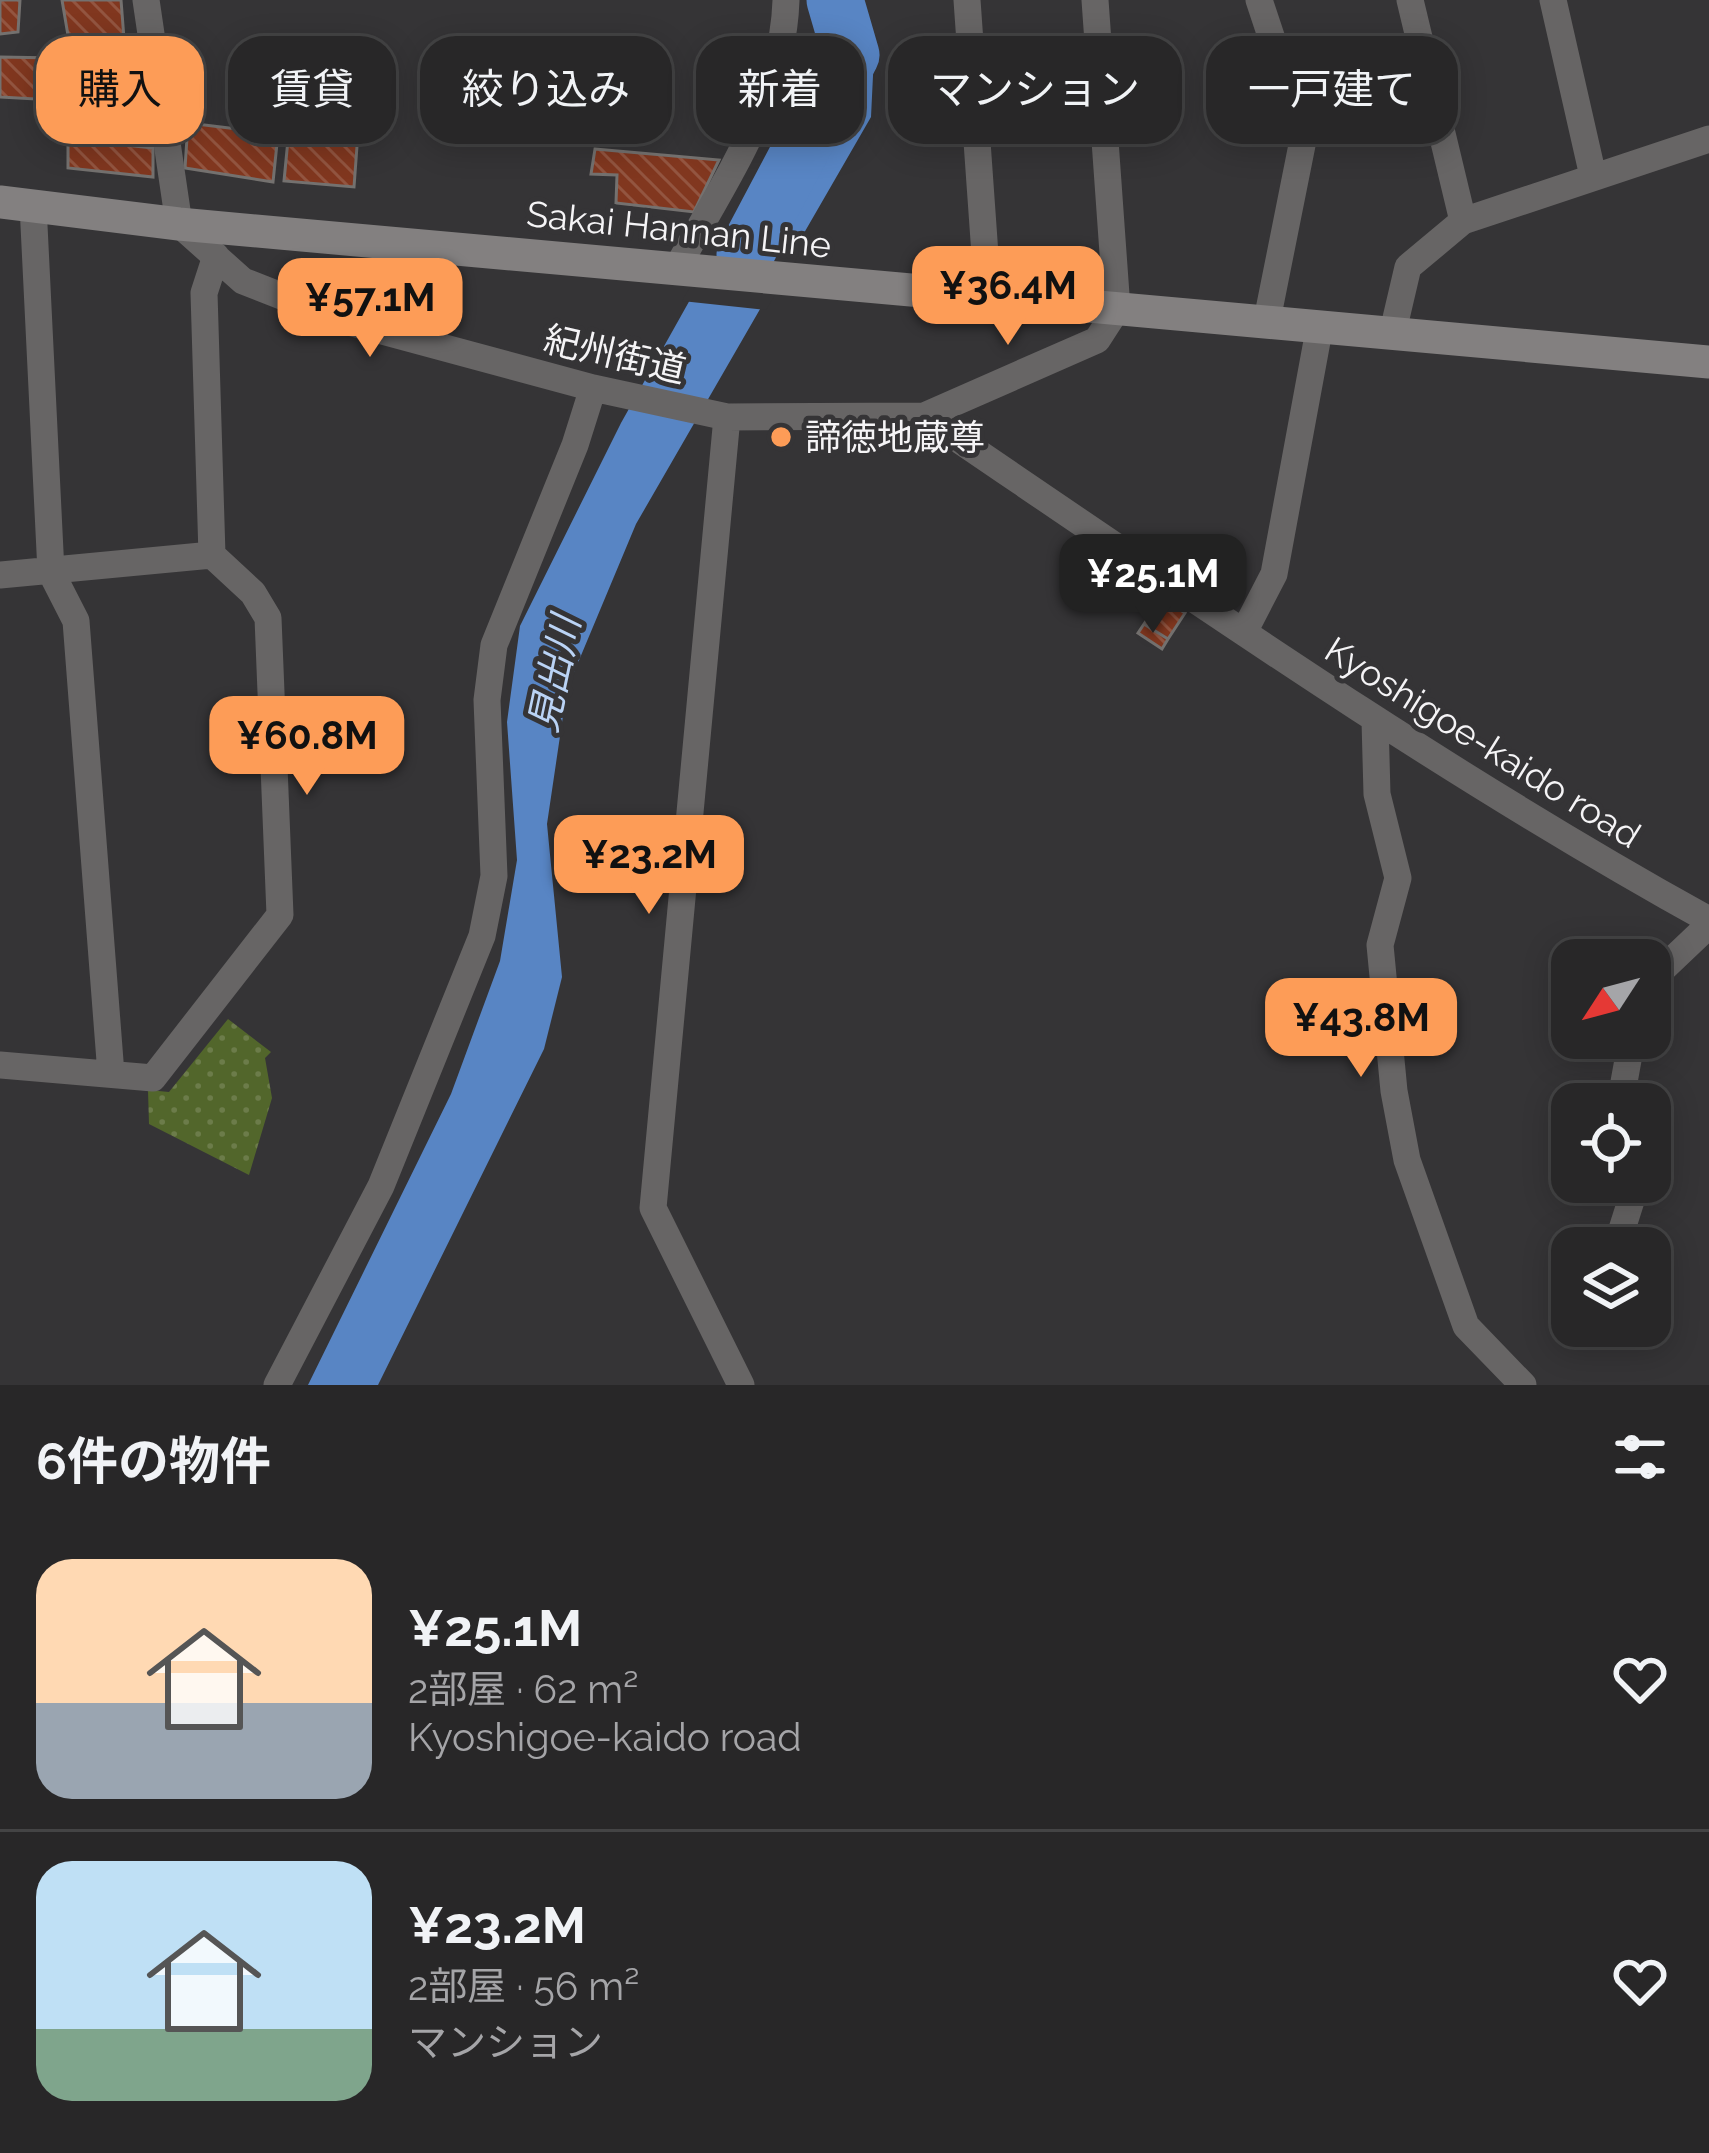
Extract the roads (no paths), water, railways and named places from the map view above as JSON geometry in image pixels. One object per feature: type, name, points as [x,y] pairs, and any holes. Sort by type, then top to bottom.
[{"type":"main road","name":"Sakai Hannan Line","points":[[17,204],[179,224],[1709,362]]},
{"type":"street","points":[[146,0],[179,224]]},
{"type":"street","points":[[682,268],[768,98],[785,43],[786,0]]},
{"type":"street","points":[[967,0],[970,36]]},
{"type":"street","points":[[1095,0],[1098,36]]},
{"type":"street","points":[[1259,0],[1304,135],[1267,320]]},
{"type":"street","points":[[1410,0],[1463,221]]},
{"type":"street","points":[[1553,0],[1593,176]]},
{"type":"street","points":[[1393,331],[1408,267],[1463,221],[1709,139]]},
{"type":"street","points":[[978,144],[988,297]]},
{"type":"street","points":[[923,416],[1097,340],[1117,309],[1106,144]]},
{"type":"street","points":[[17,204],[51,572],[76,621],[111,1074]]},
{"type":"street","name":"紀州街道","points":[[179,224],[243,281],[345,321],[603,390],[719,415],[923,416]]},
{"type":"street","points":[[0,1065],[154,1078],[280,915],[268,618],[253,592],[212,555],[204,293],[216,256]]},
{"type":"street","points":[[1244,632],[1274,574],[1320,325]]},
{"type":"street","points":[[277,1385],[380,1186],[474,958],[494,876],[487,700],[494,645],[575,446],[603,390]]},
{"type":"street","points":[[719,415],[653,1208],[742,1385]]},
{"type":"street","name":"Kyoshigoe-kaido road","points":[[923,416],[1375,721],[1547,831],[1709,923]]},
{"type":"street","points":[[0,575],[212,555]]},
{"type":"street","points":[[1375,721],[1377,794],[1398,878],[1381,945],[1394,1090],[1407,1160],[1466,1326],[1523,1385]]},
{"type":"street","points":[[1671,960],[1709,923]]},
{"type":"water","name":"見出川","points":[[822,0],[857,0],[874,55],[871,117],[864,129],[864,36],[832,36]]},
{"type":"water","name":"見出川","points":[[820,144],[855,144],[636,524],[567,689],[547,824],[562,977],[544,1049],[378,1385],[308,1385],[451,1094],[500,961],[517,860],[507,722],[520,626],[621,423],[742,207],[798,182]]},
{"type":"waterway","name":"見出川","points":[[745,255],[851,55],[835,0]]},
{"type":"place","name":"諦徳地蔵尊","points":[[781,437]]}]
